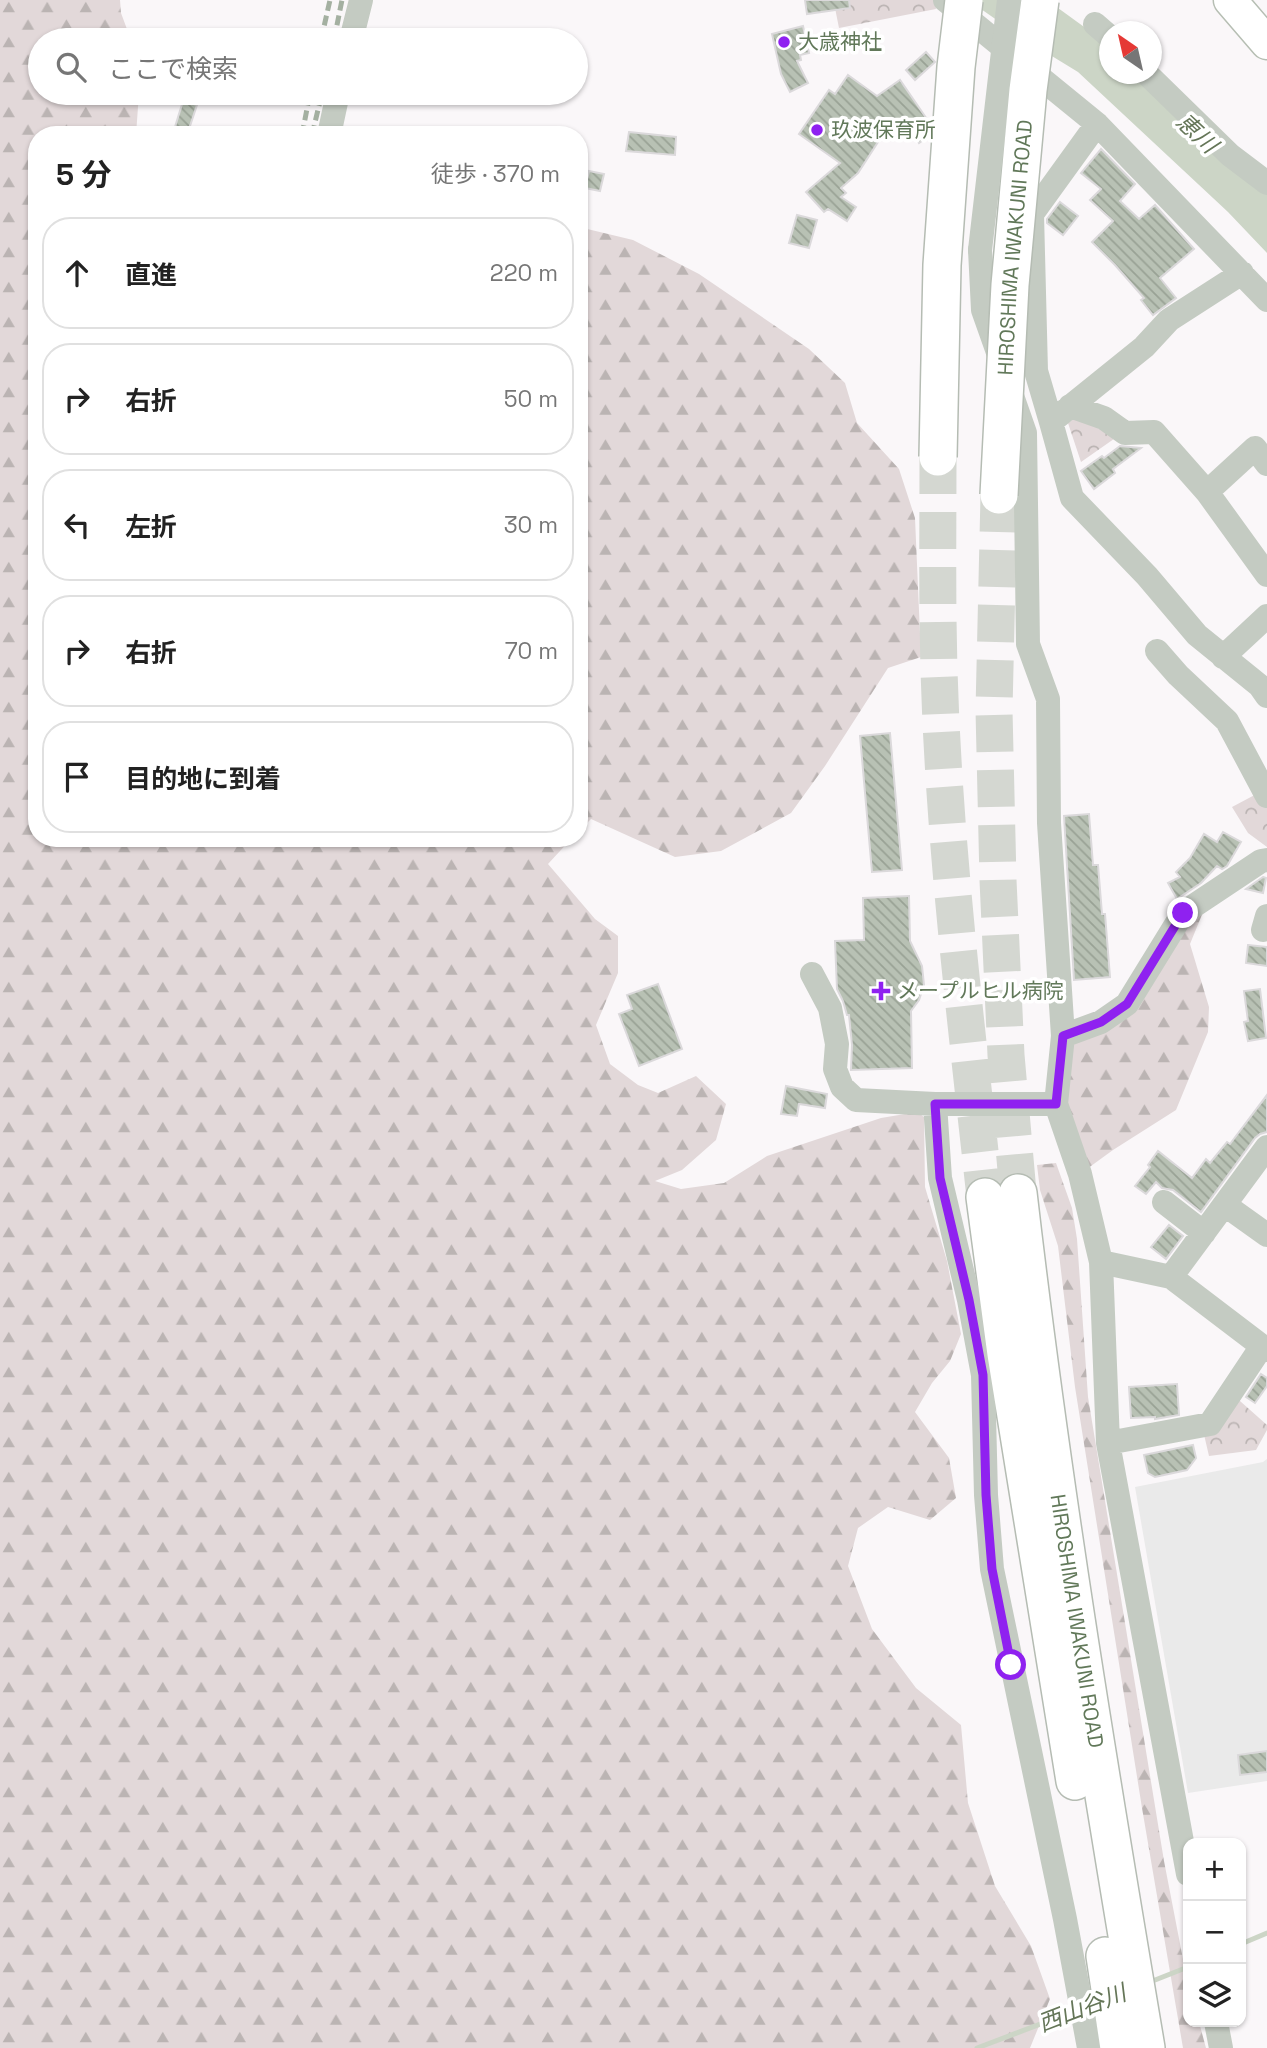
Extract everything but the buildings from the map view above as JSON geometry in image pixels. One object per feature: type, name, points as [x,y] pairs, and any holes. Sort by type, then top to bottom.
[{"type":"highway","points":[[938,457],[942,265],[956,66],[964,0]]},
{"type":"highway","name":"HIROSHIMA IWAKUNI ROAD","points":[[999,495],[1010,285],[1028,90],[1040,0]]},
{"type":"highway","name":"HIROSHIMA IWAKUNI ROAD","points":[[1119,2048],[1006,1354],[1002,1195],[1036,1345],[1087,1698],[1146,2048]]},
{"type":"main road","points":[[1230,0],[1267,43]]},
{"type":"street","points":[[354,28],[361,0]]},
{"type":"street","points":[[945,0],[1097,124],[1267,300]]},
{"type":"street","points":[[1009,0],[980,250],[983,310],[1025,433],[1028,644],[1048,699],[1049,823],[1063,1036],[1056,1104],[1080,1174],[1101,1262],[1108,1443],[1183,1847]]},
{"type":"street","points":[[1157,84],[1230,155],[1266,180]]},
{"type":"street","points":[[331,126],[335,105]]},
{"type":"street","points":[[1097,124],[1032,214],[1036,371],[1072,498],[1147,576],[1197,635],[1260,686],[1267,696]]},
{"type":"street","points":[[1051,422],[1144,347],[1169,320],[1242,273]]},
{"type":"street","points":[[1070,406],[1104,418],[1125,433],[1154,432],[1206,492],[1267,575]]},
{"type":"street","points":[[1206,492],[1255,448],[1267,464]]},
{"type":"street","points":[[1223,657],[1267,616]]},
{"type":"street","points":[[1157,651],[1178,675],[1227,721],[1267,796]]},
{"type":"street","points":[[1063,1036],[1101,1022],[1127,1004],[1183,913],[1261,861],[1267,860]]},
{"type":"street","points":[[812,974],[830,1008],[836,1044],[835,1069],[842,1087],[856,1100],[935,1104],[1056,1104]]},
{"type":"street","points":[[935,1104],[940,1178],[969,1300],[983,1375],[986,1495],[992,1569],[1089,2048]]},
{"type":"street","points":[[1171,1277],[1267,1147]]},
{"type":"street","points":[[1164,1202],[1204,1233]]},
{"type":"street","points":[[1225,1205],[1267,1235]]},
{"type":"street","points":[[1101,1262],[1171,1277],[1265,1348],[1210,1424],[1108,1443]]},
{"type":"street","points":[[1217,2027],[1221,2048]]},
{"type":"shaded area","points":[[1267,1459],[1267,1781],[1188,1793],[1135,1487],[1263,1462]]},
{"type":"green space","points":[[0,0],[120,0],[127,28],[28,28],[28,105],[138,105],[137,126],[28,126],[28,847],[564,847],[548,864],[595,919],[618,936],[618,973],[596,1025],[610,1064],[638,1085],[658,1093],[696,1076],[726,1104],[716,1140],[682,1170],[655,1181],[681,1189],[724,1183],[767,1156],[881,1118],[917,1112],[924,1117],[925,1187],[947,1261],[961,1334],[950,1361],[932,1383],[915,1412],[949,1458],[956,1498],[930,1520],[888,1507],[858,1528],[848,1566],[872,1629],[916,1688],[961,1725],[968,1803],[995,1886],[1031,1946],[1050,1999],[1030,2048],[0,2048]]},
{"type":"green space","points":[[849,0],[934,0],[936,9],[839,28],[834,3]]},
{"type":"green space","points":[[588,229],[633,240],[699,274],[809,349],[845,383],[857,423],[899,469],[915,518],[921,657],[888,668],[825,766],[791,813],[721,851],[675,857],[591,819],[588,822]]},
{"type":"green space","points":[[1081,414],[1121,434],[1081,462],[1068,423]]},
{"type":"green space","points":[[1264,790],[1267,796],[1267,847],[1248,833],[1232,807]]},
{"type":"green space","points":[[1210,895],[1190,944],[1209,1007],[1208,1032],[1176,1110],[1080,1174],[1056,1104],[1063,1036],[1101,1022]]},
{"type":"green space","points":[[1056,1163],[1072,1208],[1077,1239],[1088,1397],[1164,1861],[1183,1959],[1183,2027],[1200,2027],[1206,2048],[1183,2048],[1075,1387],[1058,1246],[1040,1190],[1037,1165]]},
{"type":"green space","points":[[1231,1393],[1267,1425],[1267,1430],[1256,1450],[1209,1456],[1202,1426]]},
{"type":"water","name":"恵川","points":[[968,0],[1047,0],[1099,38],[1099,84],[1155,84],[1267,184],[1267,253],[1228,212],[1078,72]]},
{"type":"waterway","name":"西山谷川","points":[[1246,1942],[1267,1933]]},
{"type":"waterway","name":"西山谷川","points":[[1150,1982],[1183,1969]]},
{"type":"waterway","name":"西山谷川","points":[[977,2048],[1075,2011]]},
{"type":"tunnel","points":[[938,457],[938,643],[946,802],[985,1197]]},
{"type":"tunnel","points":[[999,495],[994,710],[998,880],[1006,1055],[1018,1193]]},
{"type":"railway","points":[[324,28],[330,0]]},
{"type":"railway","points":[[336,28],[342,0]]},
{"type":"railway","points":[[304,126],[308,105]]},
{"type":"railway","points":[[314,126],[319,105]]},
{"type":"place","name":"大歳神社","points":[[784,42]]},
{"type":"place","name":"玖波保育所","points":[[817,130]]},
{"type":"place","name":"メープルヒル病院","points":[[881,991]]},
{"type":"route","points":[[1011,1665],[992,1569],[986,1495],[983,1375],[969,1300],[940,1178],[935,1104],[1056,1104],[1063,1036],[1101,1022],[1127,1004],[1183,913]]}]
